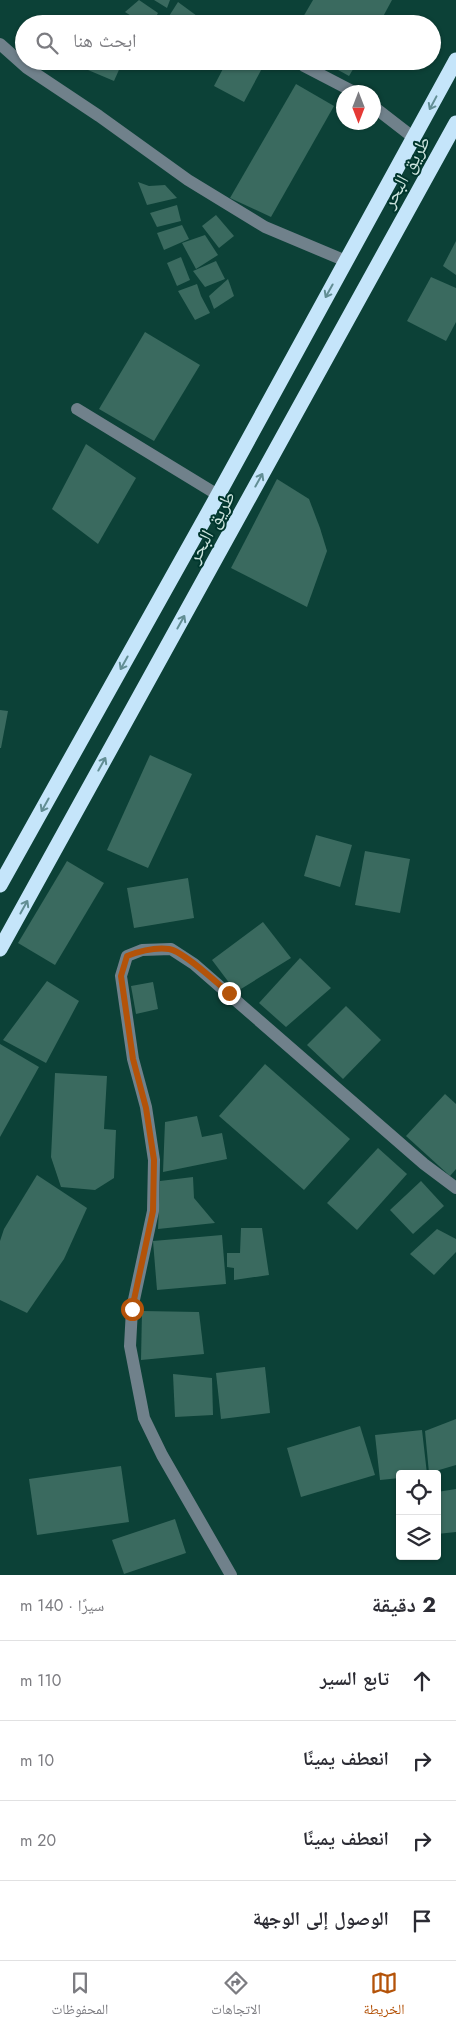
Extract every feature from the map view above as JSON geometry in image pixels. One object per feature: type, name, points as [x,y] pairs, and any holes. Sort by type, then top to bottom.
[{"type":"highway","name":"طريق البحر","points":[[0,885],[218,495],[456,60]]},
{"type":"highway","name":"طريق البحر","points":[[0,949],[456,123]]},
{"type":"street","points":[[0,44],[15,57]]},
{"type":"street","points":[[30,70],[99,116],[188,180],[265,227],[346,261]]},
{"type":"street","points":[[312,70],[341,85]]},
{"type":"street","points":[[381,112],[414,138]]},
{"type":"street","points":[[77,409],[218,495]]},
{"type":"street","points":[[231,1575],[162,1454],[144,1418],[131,1354],[132,1309],[153,1211],[154,1160],[146,1108],[133,1059],[121,976],[127,956],[142,950],[171,949],[194,964],[417,1158],[456,1188]]},
{"type":"building","points":[[139,0],[158,13],[157,15],[130,15],[125,12]]},
{"type":"building","points":[[154,0],[170,0],[167,8]]},
{"type":"building","points":[[313,0],[392,0],[384,15],[304,15]]},
{"type":"building","points":[[178,2],[196,15],[170,15]]},
{"type":"building","points":[[88,70],[119,70],[114,81]]},
{"type":"building","points":[[222,70],[261,70],[244,102],[214,86]]},
{"type":"building","points":[[338,70],[353,70],[349,76]]},
{"type":"building","points":[[296,84],[334,106],[271,217],[230,198]]},
{"type":"building","points":[[138,182],[149,186],[165,185],[177,198],[147,205]]},
{"type":"building","points":[[177,205],[181,221],[157,227],[150,213]]},
{"type":"building","points":[[216,215],[234,236],[219,248],[202,226]]},
{"type":"building","points":[[182,225],[189,239],[164,250],[157,233]]},
{"type":"building","points":[[205,235],[218,255],[196,269],[182,243]]},
{"type":"building","points":[[456,241],[456,275],[443,266]]},
{"type":"building","points":[[181,257],[190,280],[177,286],[167,263]]},
{"type":"building","points":[[216,261],[225,279],[205,287],[193,271]]},
{"type":"building","points":[[431,277],[456,288],[456,322],[446,341],[407,321]]},
{"type":"building","points":[[228,279],[234,296],[214,309],[209,296]]},
{"type":"building","points":[[197,284],[210,313],[195,320],[178,291]]},
{"type":"building","points":[[145,332],[200,365],[154,441],[99,409]]},
{"type":"building","points":[[86,444],[136,478],[98,544],[52,509]]},
{"type":"building","points":[[277,479],[309,499],[327,551],[307,607],[231,568]]},
{"type":"building","points":[[0,710],[8,711],[1,748],[0,748]]},
{"type":"building","points":[[150,755],[192,774],[148,868],[107,850]]},
{"type":"building","points":[[316,835],[352,845],[340,887],[304,876]]},
{"type":"building","points":[[365,851],[410,859],[400,913],[355,905]]},
{"type":"building","points":[[67,861],[104,883],[55,965],[18,943]]},
{"type":"building","points":[[188,878],[194,918],[134,928],[127,888]]},
{"type":"building","points":[[263,922],[291,958],[236,992],[212,960]]},
{"type":"building","points":[[300,958],[331,988],[286,1027],[259,1003]]},
{"type":"building","points":[[47,981],[79,1001],[46,1063],[3,1040]]},
{"type":"building","points":[[153,982],[158,1009],[136,1014],[131,986]]},
{"type":"building","points":[[346,1006],[381,1040],[343,1079],[307,1045]]},
{"type":"building","points":[[0,1044],[39,1067],[0,1137]]},
{"type":"building","points":[[265,1064],[350,1139],[304,1190],[219,1116]]},
{"type":"building","points":[[55,1073],[107,1076],[104,1129],[116,1130],[114,1178],[95,1190],[61,1187],[51,1157]]},
{"type":"building","points":[[445,1094],[456,1104],[456,1169],[450,1176],[406,1136]]},
{"type":"building","points":[[197,1116],[202,1137],[222,1133],[227,1159],[163,1172],[165,1122]]},
{"type":"building","points":[[378,1148],[407,1174],[357,1230],[327,1203]]},
{"type":"building","points":[[37,1175],[87,1208],[64,1259],[27,1313],[0,1300],[0,1241],[4,1229]]},
{"type":"building","points":[[193,1177],[194,1198],[215,1223],[158,1229],[160,1181]]},
{"type":"building","points":[[421,1181],[444,1206],[413,1234],[390,1210]]},
{"type":"building","points":[[241,1228],[262,1228],[269,1275],[234,1280],[234,1268],[227,1267],[227,1253],[240,1253]]},
{"type":"building","points":[[437,1229],[456,1239],[456,1252],[434,1275],[410,1254]]},
{"type":"building","points":[[222,1235],[226,1284],[157,1290],[153,1241]]},
{"type":"building","points":[[142,1311],[199,1312],[204,1354],[141,1360]]},
{"type":"building","points":[[265,1367],[270,1413],[221,1419],[216,1373]]},
{"type":"building","points":[[173,1374],[212,1378],[213,1415],[175,1417]]},
{"type":"building","points":[[456,1419],[456,1465],[439,1470],[429,1470],[425,1431]]},
{"type":"building","points":[[360,1426],[375,1475],[301,1497],[287,1448]]},
{"type":"building","points":[[422,1430],[427,1470],[396,1470],[396,1478],[380,1480],[375,1435]]},
{"type":"building","points":[[121,1466],[129,1522],[37,1535],[29,1479]]},
{"type":"building","points":[[456,1489],[456,1532],[441,1534],[441,1491]]},
{"type":"building","points":[[175,1519],[186,1553],[124,1574],[112,1540]]},
{"type":"route","points":[[132,1309],[153,1211],[154,1160],[146,1108],[133,1059],[121,976],[127,956],[142,950],[171,949],[194,964],[229,993]]}]
